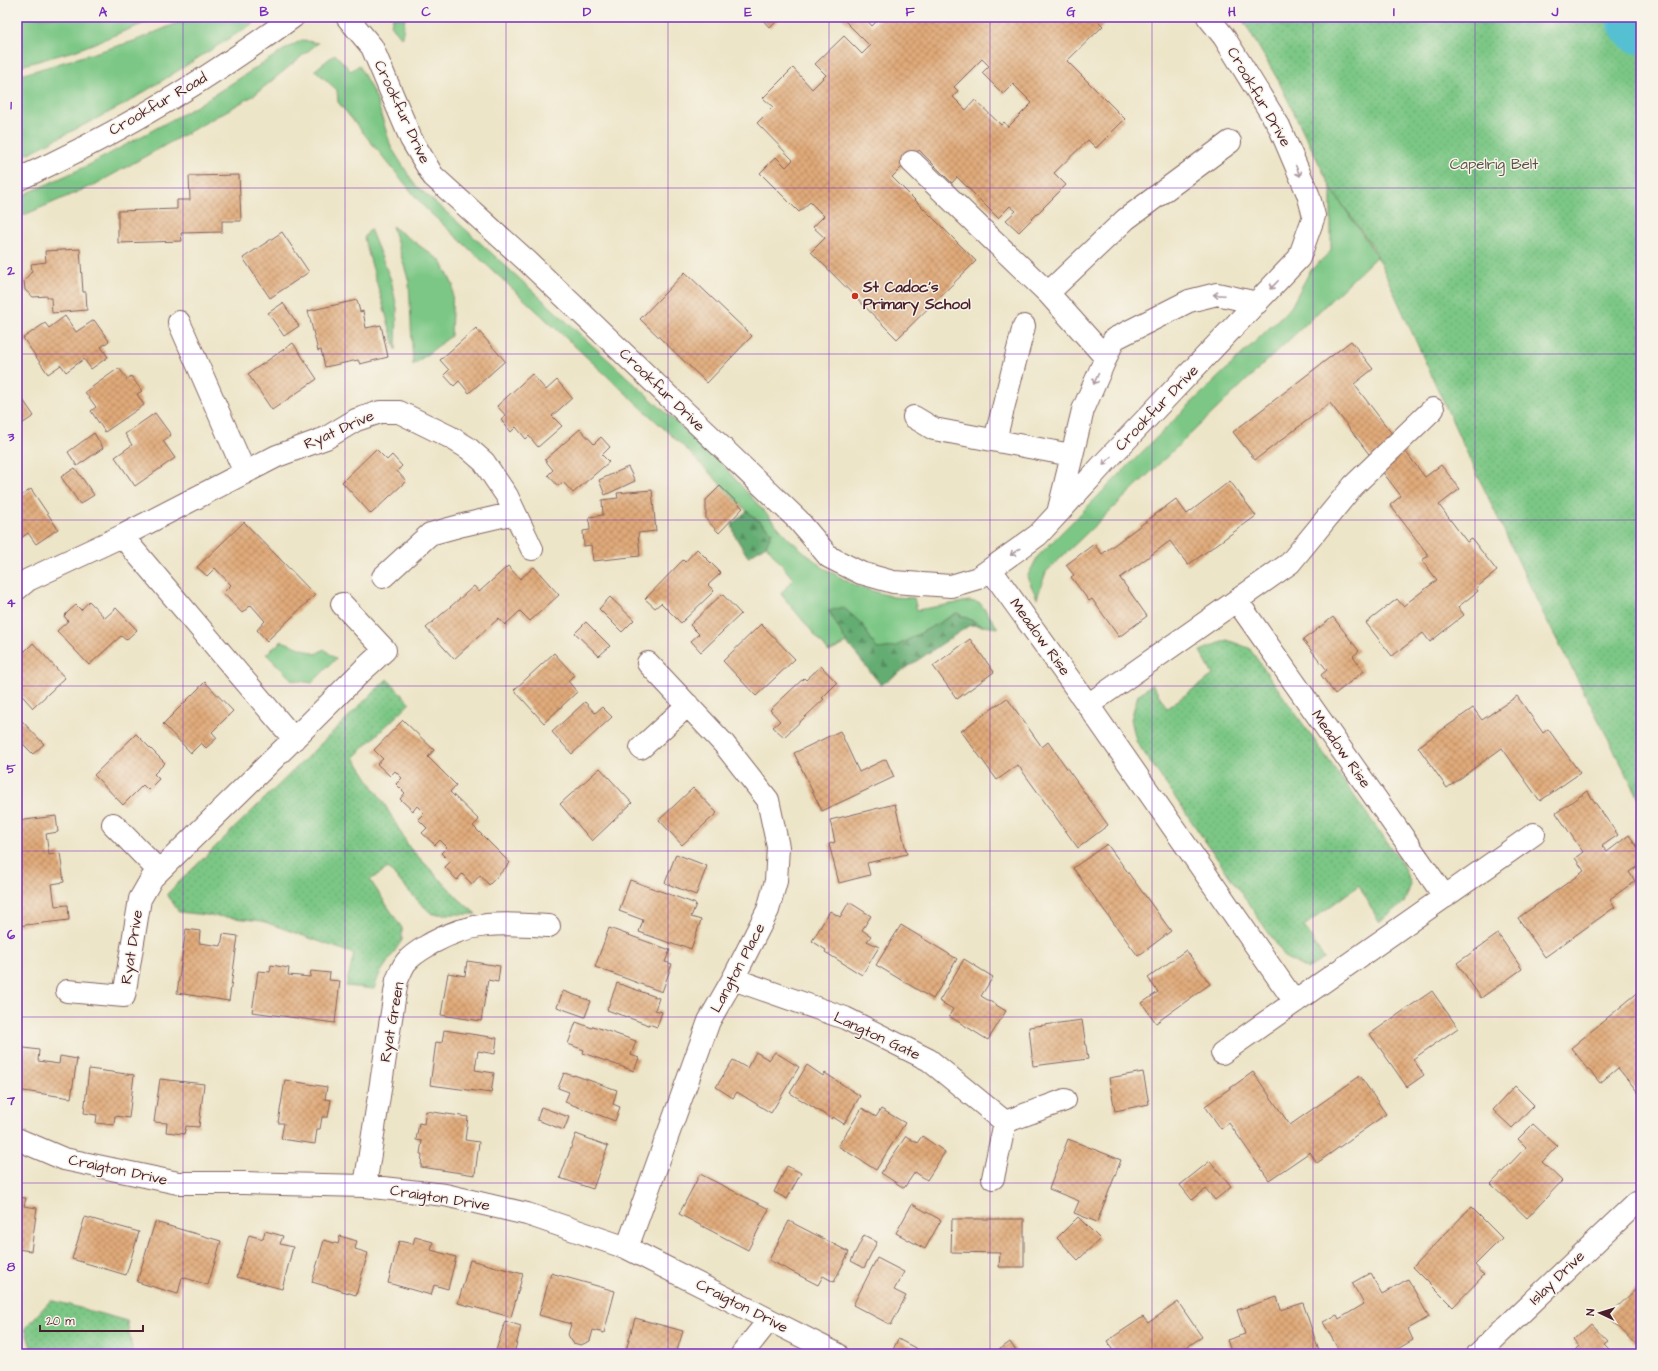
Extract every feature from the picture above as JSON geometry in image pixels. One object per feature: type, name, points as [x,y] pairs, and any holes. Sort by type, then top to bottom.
[{"type":"street","name":"Crookfur Road","points":[[17,180],[60,160],[161,104],[249,49],[293,17]]},
{"type":"street","name":"Crookfur Drive","points":[[347,17],[372,47],[411,139],[433,176],[528,262],[798,520],[829,557],[861,574],[900,583],[951,586],[978,578],[1038,535],[1299,258],[1314,216],[1308,194],[1279,126],[1224,37],[1208,17]]},
{"type":"street","points":[[1048,293],[1126,219],[1230,142]]},
{"type":"street","points":[[912,162],[1048,293],[1106,358]]},
{"type":"street","points":[[1058,514],[1082,410],[1114,339],[1189,301],[1217,294],[1257,303]]},
{"type":"street","points":[[179,322],[245,473]]},
{"type":"street","points":[[994,440],[1024,326]]},
{"type":"street","points":[[1088,705],[1290,563],[1353,486],[1433,410]]},
{"type":"street","name":"Ryat Drive","points":[[17,589],[28,580],[122,536],[277,456],[326,438],[356,420],[380,412],[399,412],[450,437],[468,448],[484,462],[507,496],[532,549]]},
{"type":"street","points":[[914,417],[934,429],[1071,454]]},
{"type":"street","points":[[382,577],[430,534],[463,525],[515,514]]},
{"type":"street","points":[[122,536],[294,739]]},
{"type":"street","name":"Meadow Rise","points":[[991,570],[1088,705],[1295,1002]]},
{"type":"street","name":"Meadow Rise","points":[[1237,601],[1445,897]]},
{"type":"street","name":"Ryat Drive","points":[[67,991],[124,996],[140,899],[152,878],[385,650],[342,604]]},
{"type":"street","name":"Langton Place","points":[[627,1248],[709,1021],[733,979],[768,910],[776,881],[778,848],[768,800],[724,744],[648,663]]},
{"type":"street","points":[[641,748],[688,705]]},
{"type":"street","points":[[113,824],[159,871]]},
{"type":"street","points":[[1222,1053],[1534,834]]},
{"type":"street","name":"Ryat Green","points":[[365,1186],[397,980],[406,961],[443,937],[470,927],[498,923],[549,926]]},
{"type":"street","name":"Langton Gate","points":[[733,979],[845,1018],[929,1060],[1005,1122]]},
{"type":"street","points":[[993,1178],[1005,1122],[1065,1100]]},
{"type":"street","name":"Craigton Drive","points":[[17,1139],[64,1159],[178,1183],[365,1186],[445,1195],[527,1214],[627,1248],[837,1354]]},
{"type":"street","name":"Islay Drive","points":[[1478,1354],[1636,1203]]},
{"type":"street","points":[[742,1354],[769,1320]]},
{"type":"green space","points":[[17,17],[160,17],[77,50],[17,67]]},
{"type":"green space","points":[[192,17],[263,17],[125,104],[17,159],[17,76],[134,41]]},
{"type":"green space","points":[[393,17],[405,17],[402,38],[391,25]]},
{"type":"green space","name":"Capelrig Belt","points":[[1241,17],[1641,17],[1641,802],[1542,611],[1460,438],[1374,249],[1331,188],[1278,80]]},
{"type":"green space","points":[[302,40],[318,43],[253,96],[96,184],[17,218],[17,198],[89,165],[195,107],[282,51]]},
{"type":"green space","points":[[335,54],[351,71],[359,65],[376,98],[391,147],[415,185],[721,463],[788,538],[822,567],[856,586],[893,597],[914,598],[917,610],[969,601],[980,603],[998,628],[983,626],[957,613],[895,647],[877,649],[861,623],[829,611],[847,643],[829,652],[781,594],[793,579],[766,545],[772,532],[747,511],[684,447],[424,207],[338,102],[337,90],[315,70]]},
{"type":"green space","points":[[1331,188],[1377,256],[1046,572],[1037,598],[1027,577],[1038,556],[1178,416],[1291,307],[1310,271],[1331,251]]},
{"type":"green space","points":[[392,226],[441,261],[453,285],[451,336],[413,365],[409,282]]},
{"type":"green space","points":[[370,229],[391,280],[397,308],[396,350],[364,238]]},
{"type":"green space","points":[[747,511],[772,532],[766,545],[748,557],[735,536],[732,524]]},
{"type":"green space","points":[[843,607],[861,623],[877,649],[895,647],[957,613],[983,626],[970,625],[881,685],[847,643],[829,611]]},
{"type":"green space","points":[[1227,640],[1249,648],[1401,862],[1411,884],[1404,903],[1379,922],[1359,885],[1304,926],[1324,959],[1307,969],[1286,958],[1136,741],[1131,719],[1138,695],[1152,684],[1167,708],[1213,675],[1200,651]]},
{"type":"green space","points":[[282,641],[316,654],[324,649],[336,659],[312,683],[292,680],[266,654]]},
{"type":"green space","points":[[387,679],[410,703],[354,757],[385,805],[409,847],[459,899],[476,914],[432,914],[388,868],[370,880],[402,928],[402,940],[379,975],[374,989],[346,986],[354,954],[262,921],[179,912],[167,894]]},
{"type":"green space","points":[[51,1300],[127,1321],[133,1354],[33,1354],[25,1328]]},
{"type":"building","points":[[760,17],[781,17],[770,28]]},
{"type":"building","name":"St Cadoc's Primary School","points":[[841,17],[864,17],[872,26],[881,17],[1094,17],[1103,26],[1067,61],[1125,119],[1096,148],[1088,140],[1054,173],[1066,185],[1019,232],[1006,220],[1016,211],[1010,206],[998,218],[957,177],[952,183],[919,150],[892,177],[976,261],[897,339],[811,252],[825,238],[813,227],[824,216],[810,202],[799,212],[760,173],[776,157],[786,167],[793,160],[757,123],[773,107],[763,98],[793,68],[812,89],[826,75],[815,64],[844,36],[862,54],[870,46]],"holes":[[[982,59],[989,66],[982,73],[1003,94],[1013,84],[1032,103],[1008,127],[1004,122],[1001,125],[975,100],[966,110],[953,97],[958,91],[954,87]]]},
{"type":"building","points":[[239,175],[241,221],[222,221],[222,232],[181,233],[182,241],[118,243],[118,211],[177,209],[177,200],[190,200],[189,176]]},
{"type":"building","points":[[282,232],[309,272],[270,298],[243,258]]},
{"type":"building","points":[[80,249],[83,292],[86,292],[87,310],[52,313],[51,298],[48,298],[48,296],[33,297],[25,290],[24,281],[32,271],[31,264],[46,262],[45,251]]},
{"type":"building","points":[[685,272],[752,336],[707,383],[640,319]]},
{"type":"building","points":[[357,300],[360,312],[363,311],[366,328],[381,325],[388,357],[360,364],[358,360],[325,367],[321,350],[318,351],[308,311]]},
{"type":"building","points":[[283,303],[299,326],[284,336],[268,313]]},
{"type":"building","points":[[65,316],[76,332],[94,320],[109,341],[101,347],[108,357],[91,369],[84,359],[66,372],[61,365],[48,374],[23,338],[45,323],[49,328]]},
{"type":"building","points":[[476,328],[505,361],[469,393],[459,381],[454,386],[444,375],[449,370],[440,360]]},
{"type":"building","points":[[1351,341],[1373,369],[1354,384],[1425,477],[1441,465],[1460,489],[1439,505],[1467,542],[1472,539],[1497,571],[1476,588],[1478,591],[1458,607],[1464,615],[1430,642],[1423,633],[1392,656],[1366,623],[1397,599],[1403,606],[1437,580],[1422,560],[1429,556],[1390,505],[1401,496],[1330,403],[1255,460],[1233,432]]},
{"type":"building","points":[[293,343],[317,379],[272,410],[248,374]]},
{"type":"building","points":[[119,368],[127,379],[131,376],[142,391],[137,394],[144,405],[105,432],[91,411],[96,407],[85,392]]},
{"type":"building","points":[[532,374],[546,390],[557,380],[572,398],[552,416],[562,426],[538,447],[529,436],[526,439],[516,427],[511,432],[501,420],[506,416],[497,406]]},
{"type":"building","points":[[17,391],[34,416],[17,427]]},
{"type":"building","points":[[155,413],[171,435],[163,441],[175,458],[135,486],[115,457],[132,445],[125,434]]},
{"type":"building","points":[[580,429],[594,444],[601,437],[610,447],[602,455],[609,462],[573,493],[563,482],[558,486],[548,475],[553,470],[545,460]]},
{"type":"building","points":[[94,433],[103,448],[77,466],[68,452]]},
{"type":"building","points":[[376,449],[387,460],[392,455],[402,466],[397,471],[406,481],[371,514],[342,482]]},
{"type":"building","points":[[628,467],[635,481],[605,495],[599,480]]},
{"type":"building","points":[[75,468],[94,495],[80,504],[61,477]]},
{"type":"building","points":[[1230,481],[1256,516],[1188,565],[1170,541],[1120,578],[1147,616],[1119,637],[1092,599],[1089,601],[1071,577],[1074,575],[1066,565],[1094,544],[1102,554],[1176,499],[1187,514]]},
{"type":"building","points":[[720,486],[743,508],[719,533],[706,519],[706,500]]},
{"type":"building","points":[[31,489],[58,529],[36,544],[28,533],[17,541],[17,499]]},
{"type":"building","points":[[652,490],[656,531],[638,533],[640,556],[593,561],[591,545],[584,546],[583,531],[590,530],[589,517],[603,515],[602,500],[618,498],[617,493]]},
{"type":"building","points":[[244,522],[315,595],[267,641],[257,630],[265,621],[251,605],[242,613],[223,593],[231,585],[215,568],[207,576],[197,567]]},
{"type":"building","points":[[697,549],[721,573],[708,585],[714,591],[681,623],[661,603],[655,608],[645,599],[683,560],[685,562]]},
{"type":"building","points":[[508,566],[520,579],[534,567],[559,595],[530,621],[520,611],[505,625],[499,618],[454,659],[426,628],[474,586],[479,592]]},
{"type":"building","points":[[722,594],[741,614],[701,652],[691,641],[699,634],[690,625]]},
{"type":"building","points":[[610,597],[634,620],[622,632],[599,609]]},
{"type":"building","points":[[89,601],[105,618],[116,608],[137,630],[126,640],[121,636],[89,665],[57,631],[68,621],[64,616],[69,611],[76,605],[81,610]]},
{"type":"building","points":[[1333,617],[1359,651],[1353,656],[1364,671],[1335,694],[1321,675],[1327,670],[1303,640]]},
{"type":"building","points":[[586,622],[610,646],[599,656],[575,633]]},
{"type":"building","points":[[761,624],[795,659],[756,696],[723,661]]},
{"type":"building","points":[[970,639],[994,672],[957,699],[933,666]]},
{"type":"building","points":[[33,643],[65,678],[33,708],[17,690],[17,649],[19,647],[24,652]]},
{"type":"building","points":[[554,653],[574,675],[568,681],[577,692],[544,723],[514,690]]},
{"type":"building","points":[[821,666],[837,683],[822,698],[824,699],[784,737],[773,727],[780,721],[770,710],[804,678],[806,680]]},
{"type":"building","points":[[205,682],[233,711],[212,732],[217,738],[206,748],[201,743],[191,753],[163,724]]},
{"type":"building","points":[[1517,696],[1543,733],[1548,729],[1580,773],[1540,801],[1502,748],[1447,788],[1418,747],[1473,708],[1482,720]]},
{"type":"building","points":[[1007,698],[1042,747],[1048,742],[1108,825],[1078,848],[1018,765],[997,780],[961,731]]},
{"type":"building","points":[[585,702],[595,713],[602,707],[612,717],[572,754],[552,732]]},
{"type":"building","points":[[21,720],[44,744],[33,754],[17,738],[17,724]]},
{"type":"building","points":[[403,720],[434,750],[428,757],[456,785],[450,792],[479,820],[473,826],[510,863],[489,885],[480,875],[472,884],[462,874],[457,880],[445,867],[450,862],[441,853],[447,847],[440,840],[435,845],[422,833],[427,828],[418,819],[424,813],[417,806],[413,811],[400,799],[405,793],[396,784],[402,778],[395,771],[390,776],[377,764],[383,759],[374,750]]},
{"type":"building","points":[[840,731],[859,772],[886,759],[894,777],[822,811],[794,753]]},
{"type":"building","points":[[136,734],[165,763],[154,774],[159,779],[148,790],[143,785],[123,805],[94,775]]},
{"type":"building","points":[[600,768],[632,803],[592,841],[560,804]]},
{"type":"building","points":[[693,788],[717,813],[682,845],[659,820]]},
{"type":"building","points":[[1587,791],[1618,835],[1602,846],[1607,852],[1629,835],[1641,852],[1641,864],[1629,872],[1635,881],[1610,899],[1615,907],[1545,957],[1518,918],[1584,871],[1575,858],[1583,852],[1556,813]]},
{"type":"building","points":[[895,804],[907,854],[867,863],[870,875],[839,883],[829,844],[835,842],[830,820]]},
{"type":"building","points":[[56,816],[58,832],[46,834],[49,855],[60,853],[64,882],[52,884],[55,906],[68,905],[69,920],[17,926],[17,821]]},
{"type":"building","points":[[1107,844],[1171,931],[1138,956],[1073,868]]},
{"type":"building","points":[[676,854],[707,866],[696,895],[665,883]]},
{"type":"building","points":[[630,880],[696,904],[691,917],[701,920],[691,949],[681,945],[681,947],[639,932],[643,920],[619,911]]},
{"type":"building","points":[[849,902],[871,916],[862,930],[871,936],[867,941],[879,947],[862,975],[825,952],[826,950],[812,941],[830,911],[840,917]]},
{"type":"building","points":[[901,925],[957,959],[933,999],[876,965]]},
{"type":"building","points":[[609,928],[670,950],[665,962],[672,964],[662,992],[595,967]]},
{"type":"building","points":[[186,929],[200,931],[199,943],[221,946],[223,934],[238,936],[229,1001],[177,993]]},
{"type":"building","points":[[1498,934],[1522,969],[1481,998],[1457,963]]},
{"type":"building","points":[[1186,950],[1210,984],[1156,1023],[1142,1003],[1158,992],[1148,978]]},
{"type":"building","points":[[964,959],[993,977],[981,996],[1006,1011],[988,1040],[949,1016],[953,1009],[939,1001]]},
{"type":"building","points":[[467,961],[500,966],[498,982],[488,980],[481,1021],[441,1015],[448,973],[465,976]]},
{"type":"building","points":[[271,965],[289,968],[288,975],[310,977],[311,971],[330,973],[329,980],[340,981],[335,1023],[252,1012],[258,971],[270,972]]},
{"type":"building","points":[[617,983],[659,998],[655,1010],[662,1012],[657,1027],[607,1010]]},
{"type":"building","points":[[1641,990],[1641,1096],[1618,1068],[1600,1083],[1571,1048]]},
{"type":"building","points":[[563,991],[591,1001],[585,1017],[557,1007]]},
{"type":"building","points":[[1432,991],[1458,1028],[1413,1059],[1424,1075],[1407,1087],[1370,1034]]},
{"type":"building","points":[[1082,1020],[1088,1059],[1033,1066],[1029,1027]]},
{"type":"building","points":[[576,1022],[592,1028],[593,1026],[636,1041],[631,1055],[639,1058],[634,1071],[583,1053],[584,1050],[568,1044]]},
{"type":"building","points":[[444,1030],[497,1038],[495,1054],[478,1051],[475,1070],[494,1073],[491,1093],[430,1085],[436,1042],[442,1043]]},
{"type":"building","points":[[17,1047],[39,1050],[38,1061],[59,1064],[60,1056],[77,1059],[71,1098],[17,1090]]},
{"type":"building","points":[[756,1052],[769,1060],[775,1052],[799,1067],[771,1113],[737,1092],[733,1098],[716,1087],[733,1060],[747,1068]]},
{"type":"building","points":[[807,1065],[823,1076],[825,1073],[860,1096],[844,1124],[833,1117],[832,1119],[790,1093]]},
{"type":"building","points":[[89,1069],[134,1075],[129,1118],[115,1116],[114,1125],[96,1123],[97,1115],[84,1113]]},
{"type":"building","points":[[1143,1072],[1149,1104],[1115,1111],[1109,1078]]},
{"type":"building","points":[[1253,1072],[1290,1125],[1360,1076],[1386,1114],[1317,1163],[1310,1152],[1269,1180],[1229,1123],[1221,1129],[1205,1106]]},
{"type":"building","points":[[564,1073],[617,1090],[613,1104],[620,1107],[615,1121],[565,1102],[569,1092],[558,1088]]},
{"type":"building","points":[[160,1079],[204,1084],[199,1127],[186,1126],[184,1134],[166,1132],[167,1123],[154,1122]]},
{"type":"building","points":[[285,1080],[327,1087],[325,1099],[331,1100],[328,1117],[322,1117],[320,1129],[317,1129],[315,1144],[281,1139],[284,1123],[278,1123]]},
{"type":"building","points":[[1515,1086],[1534,1105],[1512,1128],[1493,1110]]},
{"type":"building","points":[[541,1107],[569,1117],[564,1130],[537,1120]]},
{"type":"building","points":[[862,1108],[876,1117],[881,1109],[905,1123],[876,1170],[838,1146]]},
{"type":"building","points":[[426,1111],[468,1117],[465,1140],[479,1142],[475,1175],[421,1167],[422,1154],[420,1154],[422,1141],[416,1140],[419,1123],[424,1124]]},
{"type":"building","points":[[1533,1124],[1557,1146],[1542,1162],[1562,1181],[1527,1218],[1491,1184],[1526,1147],[1518,1139]]},
{"type":"building","points":[[576,1134],[608,1146],[593,1189],[560,1178]]},
{"type":"building","points":[[906,1136],[917,1143],[922,1136],[945,1152],[927,1180],[915,1172],[904,1188],[881,1173]]},
{"type":"building","points":[[1068,1139],[1121,1160],[1097,1222],[1074,1213],[1079,1201],[1049,1189]]},
{"type":"building","points":[[1210,1161],[1231,1187],[1215,1200],[1206,1189],[1192,1200],[1180,1185]]},
{"type":"building","points":[[787,1166],[801,1173],[787,1199],[774,1192]]},
{"type":"building","points":[[700,1174],[769,1209],[748,1250],[679,1214]]},
{"type":"building","points":[[17,1197],[26,1198],[24,1206],[37,1208],[31,1251],[17,1249]]},
{"type":"building","points":[[912,1204],[941,1220],[925,1249],[896,1233]]},
{"type":"building","points":[[1471,1207],[1502,1238],[1475,1265],[1484,1275],[1453,1307],[1413,1267]]},
{"type":"building","points":[[85,1217],[139,1232],[126,1275],[72,1259]]},
{"type":"building","points":[[1078,1217],[1100,1239],[1078,1260],[1057,1238]]},
{"type":"building","points":[[952,1219],[1024,1219],[1024,1267],[999,1267],[1000,1253],[951,1252]]},
{"type":"building","points":[[789,1221],[849,1252],[834,1282],[823,1276],[818,1285],[769,1260]]},
{"type":"building","points":[[155,1222],[221,1241],[208,1285],[182,1277],[178,1294],[137,1282]]},
{"type":"building","points":[[265,1231],[283,1236],[280,1244],[293,1247],[282,1289],[237,1277],[249,1235],[263,1239]]},
{"type":"building","points":[[864,1235],[877,1242],[864,1268],[851,1261]]},
{"type":"building","points":[[340,1236],[357,1241],[355,1249],[368,1253],[356,1295],[312,1282],[324,1240],[338,1244]]},
{"type":"building","points":[[415,1237],[433,1242],[431,1250],[456,1257],[448,1289],[434,1285],[431,1295],[388,1283],[399,1241],[413,1244]]},
{"type":"building","points":[[877,1258],[904,1272],[894,1290],[906,1296],[891,1325],[853,1305]]},
{"type":"building","points":[[470,1260],[523,1274],[511,1317],[458,1303]]},
{"type":"building","points":[[551,1273],[615,1291],[604,1333],[593,1330],[590,1341],[581,1345],[573,1343],[568,1335],[571,1324],[539,1315]]},
{"type":"building","points":[[1370,1273],[1382,1294],[1408,1279],[1429,1317],[1408,1329],[1413,1340],[1389,1354],[1341,1354],[1323,1322],[1337,1315],[1339,1319],[1364,1304],[1352,1283]]},
{"type":"building","points":[[1636,1289],[1641,1295],[1641,1350],[1608,1316]]},
{"type":"building","points":[[1277,1297],[1281,1310],[1303,1303],[1319,1351],[1309,1354],[1232,1354],[1227,1340],[1245,1334],[1237,1310]]},
{"type":"building","points":[[1178,1302],[1202,1337],[1176,1354],[1116,1354],[1107,1341],[1143,1317],[1148,1323]]},
{"type":"building","points":[[635,1318],[683,1331],[676,1354],[625,1354]]},
{"type":"building","points":[[505,1321],[521,1326],[514,1354],[495,1354]]},
{"type":"building","points":[[1591,1323],[1608,1341],[1604,1344],[1614,1354],[1572,1354],[1579,1347],[1573,1340]]},
{"type":"building","points":[[898,1339],[927,1354],[891,1354]]},
{"type":"building","points":[[1010,1342],[1018,1354],[993,1354]]},
{"type":"waterway","points":[[1637,17],[1641,23]]},
{"type":"place","name":"St Cadoc's Primary School","points":[[855,296]]}]
